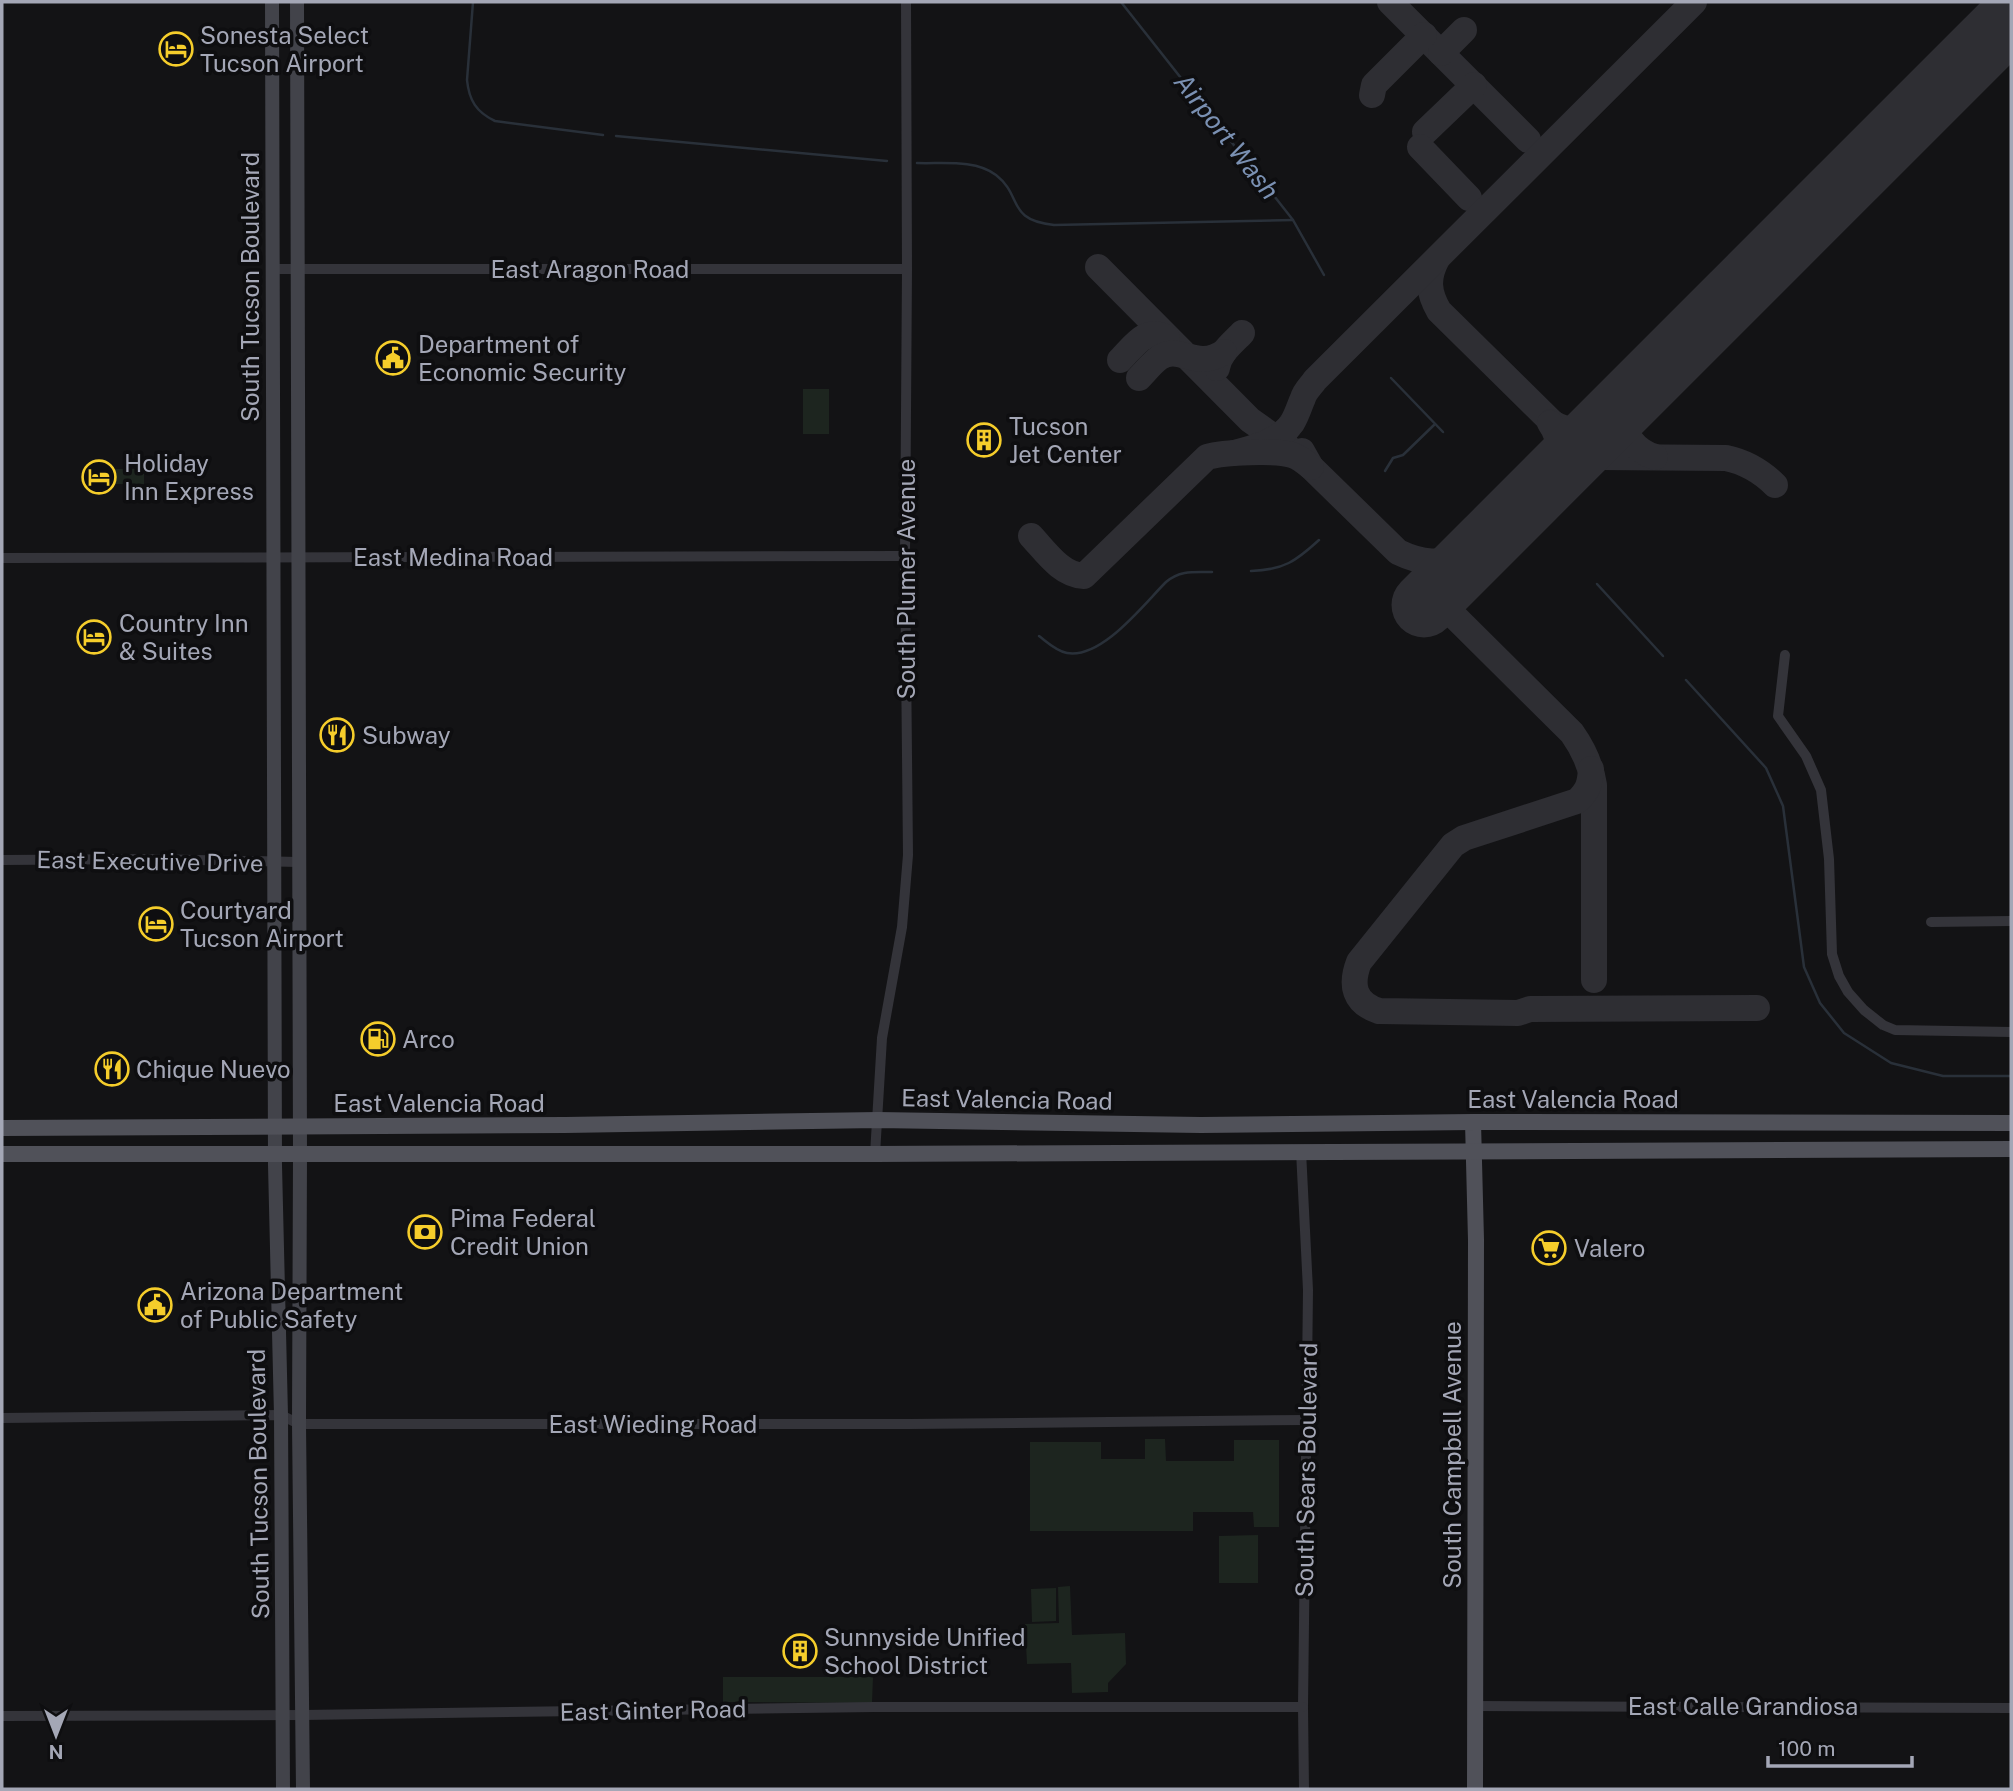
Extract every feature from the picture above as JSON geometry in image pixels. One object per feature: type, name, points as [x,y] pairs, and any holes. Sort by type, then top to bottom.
[{"type":"main road","name":"South Tucson Boulevard","points":[[272,2],[273,862],[283,1789]]},
{"type":"main road","name":"South Tucson Boulevard","points":[[297,2],[299,1424],[303,1789]]},
{"type":"main road","name":"East Valencia Road","points":[[2,1128],[565,1125],[878,1120],[1200,1125],[1762,1121],[2011,1123]]},
{"type":"main road","points":[[1762,1121],[1762,1150]]},
{"type":"main road","name":"South Campbell Avenue","points":[[1473,1122],[1475,1789]]},
{"type":"main road","points":[[565,1125],[566,1154]]},
{"type":"main road","points":[[2,1154],[875,1154],[2011,1149]]},
{"type":"street","name":"South Plumer Avenue","points":[[875,1154],[882,1038],[902,928],[908,855],[905,556],[906,2]]},
{"type":"street","name":"East Aragon Road","points":[[272,270],[907,269]]},
{"type":"street","name":"East Medina Road","points":[[2,558],[905,556]]},
{"type":"street","points":[[1785,655],[1778,716],[1806,756],[1821,790],[1829,859],[1832,954],[1848,992],[1864,1010],[1883,1025],[1895,1030],[2011,1032]]},
{"type":"street","name":"East Executive Drive","points":[[2,860],[298,862]]},
{"type":"street","points":[[1931,922],[2011,921]]},
{"type":"street","name":"South Sears Boulevard","points":[[1301,1151],[1308,1290],[1304,1789]]},
{"type":"street","name":"East Wieding Road","points":[[2,1418],[281,1415],[299,1424],[909,1424],[1306,1420]]},
{"type":"street","name":"East Calle Grandiosa","points":[[1475,1706],[2011,1707]]},
{"type":"street","name":"East Ginter Road","points":[[2,1716],[874,1707],[1303,1707]]},
{"type":"shaded area","points":[[803,389],[829,389],[829,434],[803,434]]},
{"type":"shaded area","points":[[101,469],[144,469],[144,484],[102,484]]},
{"type":"shaded area","points":[[1145,1439],[1165,1439],[1166,1461],[1234,1461],[1234,1440],[1279,1440],[1279,1527],[1254,1527],[1253,1512],[1193,1512],[1193,1531],[1030,1531],[1030,1442],[1101,1442],[1101,1459],[1145,1459]]},
{"type":"shaded area","points":[[1258,1535],[1258,1583],[1219,1583],[1219,1536]]},
{"type":"shaded area","points":[[1070,1586],[1072,1635],[1125,1633],[1126,1664],[1108,1683],[1108,1692],[1072,1693],[1071,1663],[1027,1664],[1025,1624],[1059,1623],[1058,1587]]},
{"type":"shaded area","points":[[1056,1588],[1056,1621],[1032,1622],[1031,1589]]},
{"type":"shaded area","points":[[723,1677],[873,1677],[872,1703],[723,1702]]},
{"type":"waterway","points":[[473,2],[467,80],[470,94],[478,109],[495,121],[603,135]]},
{"type":"waterway","name":"Airport Wash","points":[[1121,2],[1293,220],[1324,275]]},
{"type":"waterway","points":[[616,136],[887,161]]},
{"type":"waterway","points":[[917,163],[958,163],[988,170],[1004,183],[1022,213],[1028,218],[1054,225],[1293,220]]},
{"type":"waterway","points":[[1391,378],[1443,432]]},
{"type":"waterway","points":[[1385,471],[1393,458],[1403,455],[1434,425]]},
{"type":"waterway","points":[[1251,571],[1272,569],[1289,563],[1319,540]]},
{"type":"waterway","points":[[1039,636],[1067,653],[1080,653],[1094,648],[1121,628],[1171,578],[1188,572],[1212,572]]},
{"type":"waterway","points":[[1597,584],[1663,656]]},
{"type":"waterway","points":[[1686,680],[1766,768],[1783,806],[1804,967],[1820,1003],[1844,1033],[1891,1063],[1943,1076],[2011,1076]]},
{"type":"taxiway","points":[[1390,2],[1528,140]]},
{"type":"taxiway","points":[[1234,453],[1266,443],[1281,435],[1294,420],[1305,393],[1315,380],[1694,2]]},
{"type":"taxiway","points":[[1441,53],[1464,30]]},
{"type":"taxiway","points":[[1372,95],[1374,85],[1424,35]]},
{"type":"taxiway","points":[[1425,132],[1474,85]]},
{"type":"taxiway","points":[[1420,147],[1469,198]]},
{"type":"taxiway","points":[[1437,259],[1430,285],[1439,311],[1579,449],[1599,457],[1726,458],[1752,468],[1775,485]]},
{"type":"taxiway","points":[[1098,267],[1250,420],[1287,446]]},
{"type":"taxiway","points":[[1217,368],[1223,353],[1242,333]]},
{"type":"taxiway","points":[[1120,360],[1147,336],[1153,334],[1167,338]]},
{"type":"taxiway","points":[[1139,378],[1156,360],[1167,354],[1205,359],[1224,352]]},
{"type":"taxiway","points":[[1633,396],[1625,412],[1627,434],[1642,451],[1655,457]]},
{"type":"taxiway","points":[[1551,422],[1566,429],[1580,430],[1608,421]]},
{"type":"taxiway","points":[[1550,423],[1557,436],[1559,449],[1553,476]]},
{"type":"taxiway","points":[[1302,451],[1311,467],[1398,552],[1434,562],[1471,557]]},
{"type":"taxiway","points":[[1031,536],[1061,567],[1068,572],[1084,576],[1207,457],[1274,452],[1297,457],[1311,467]]},
{"type":"taxiway","points":[[1433,595],[1572,733],[1586,758],[1594,785],[1594,980]]},
{"type":"taxiway","points":[[1591,769],[1588,787],[1577,801],[1464,838],[1453,845],[1359,962],[1355,978],[1359,998],[1379,1011],[1518,1013],[1530,1009],[1757,1008]]},
{"type":"runway","points":[[1424,605],[2011,18]]},
{"type":"place","name":"Sonesta Select Tucson Airport","points":[[176,49]]},
{"type":"place","name":"Department of Economic Security","points":[[393,358]]},
{"type":"place","name":"Tucson Jet Center","points":[[984,440]]},
{"type":"place","name":"Holiday Inn Express","points":[[99,477]]},
{"type":"place","name":"Country Inn & Suites","points":[[94,637]]},
{"type":"place","name":"Subway","points":[[337,735]]},
{"type":"place","name":"Courtyard Tucson Airport","points":[[156,924]]},
{"type":"place","name":"Arco","points":[[378,1039]]},
{"type":"place","name":"Chique Nuevo","points":[[112,1069]]},
{"type":"place","name":"Pima Federal Credit Union","points":[[425,1232]]},
{"type":"place","name":"Valero","points":[[1549,1248]]},
{"type":"place","name":"Arizona Department of Public Safety","points":[[155,1305]]},
{"type":"place","name":"Sunnyside Unified School District","points":[[800,1651]]}]
